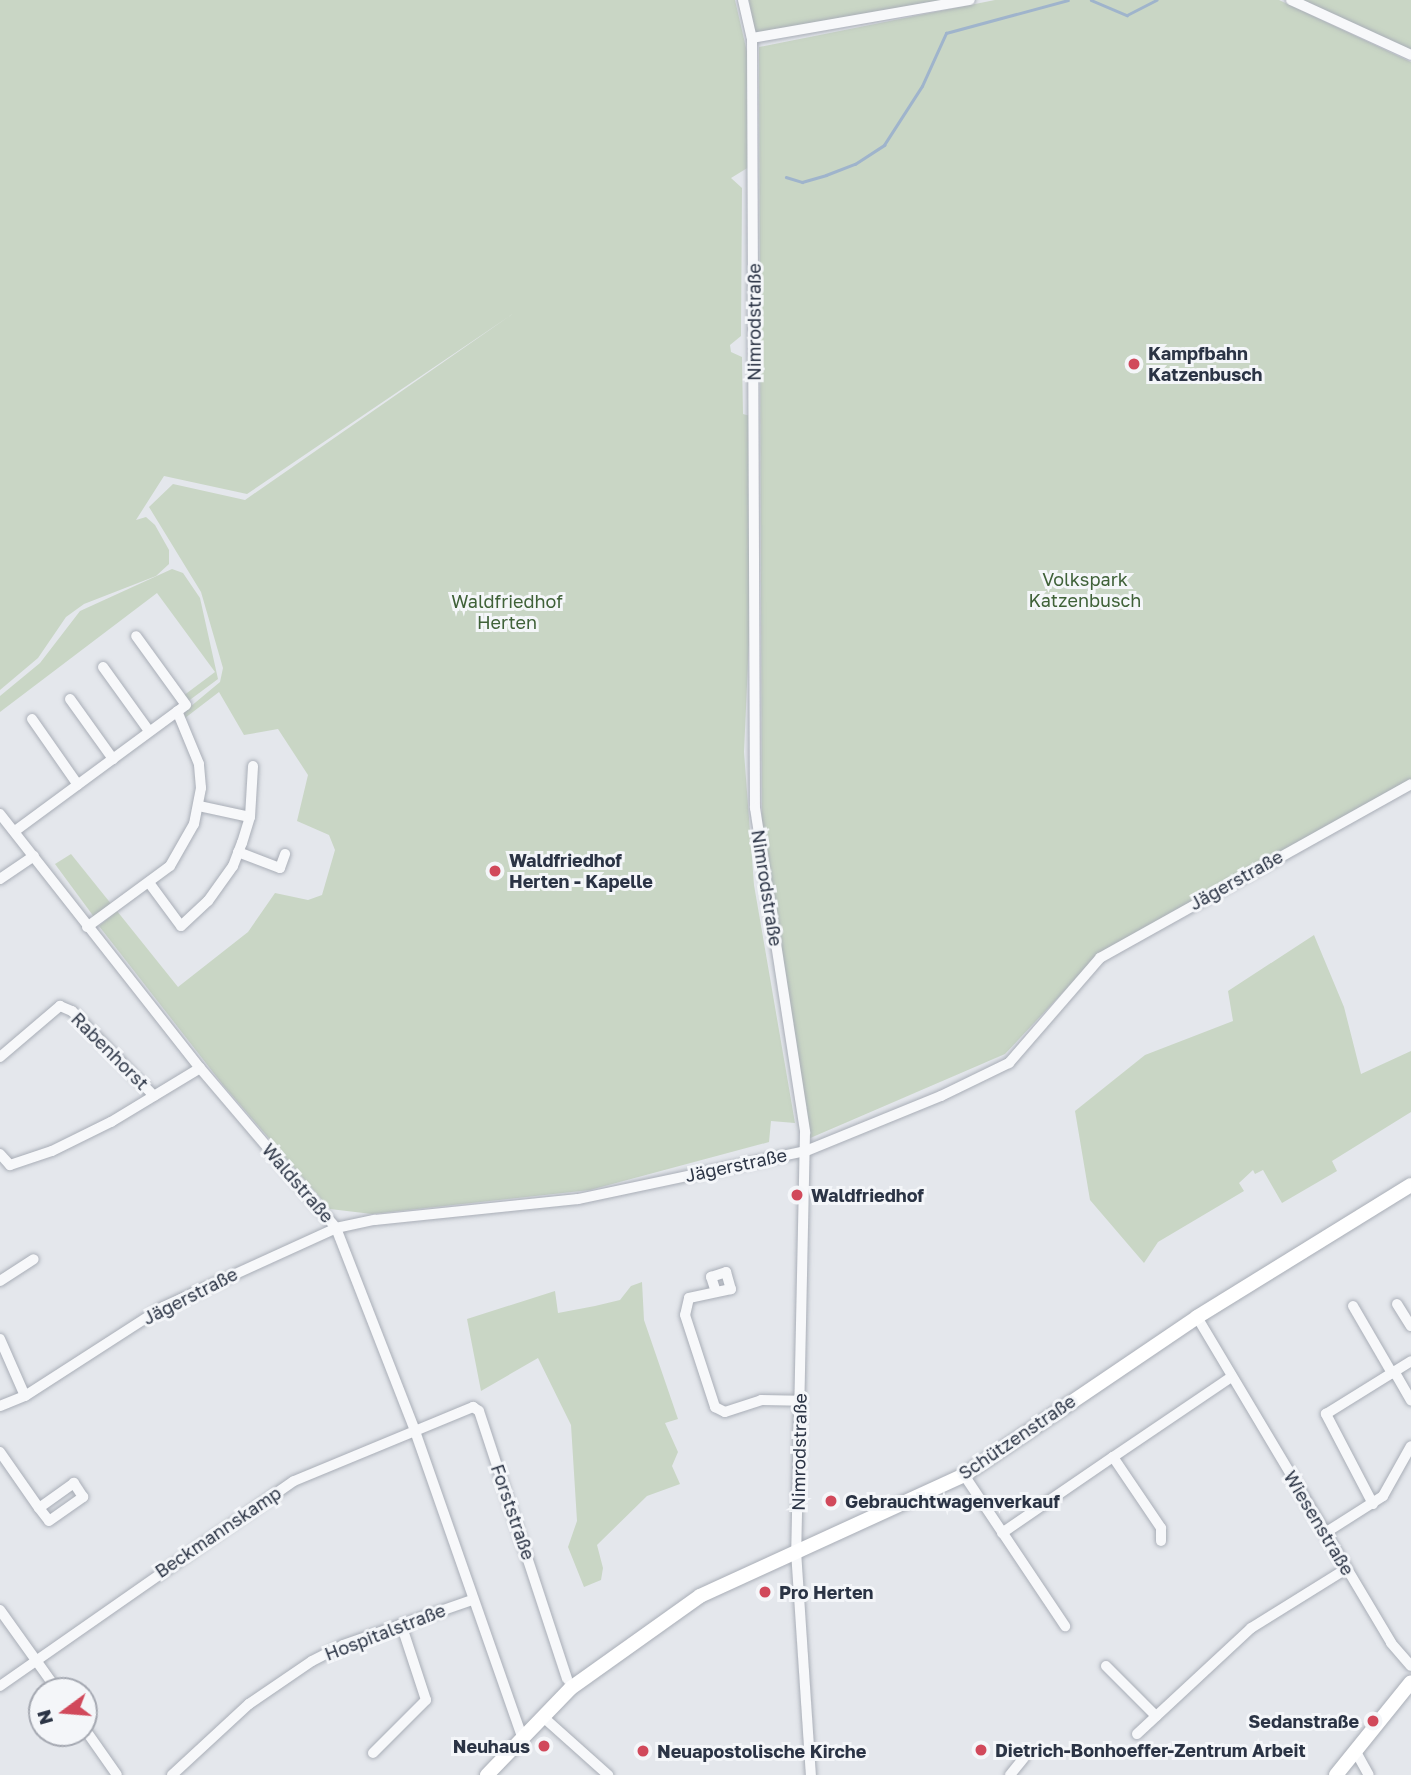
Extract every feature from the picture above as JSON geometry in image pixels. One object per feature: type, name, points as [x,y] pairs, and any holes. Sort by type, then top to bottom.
[{"type":"main road","name":"Schützenstraße","points":[[487,1775],[542,1716],[614,1655],[700,1596],[964,1475],[1197,1317],[1411,1185]]},
{"type":"main road","points":[[1336,1775],[1411,1682]]},
{"type":"street","name":"Nimrodstraße","points":[[743,0],[752,38],[755,808],[806,1151],[796,1551],[811,1775]]},
{"type":"street","points":[[752,38],[970,0]]},
{"type":"street","points":[[1291,0],[1411,55]]},
{"type":"street","points":[[15,831],[187,705],[136,636]]},
{"type":"street","points":[[103,667],[149,731]]},
{"type":"street","points":[[70,699],[113,759]]},
{"type":"street","points":[[87,926],[150,884],[170,866],[186,842],[199,806],[199,764],[177,711]]},
{"type":"street","points":[[32,719],[78,785]]},
{"type":"street","points":[[150,884],[181,926],[216,890],[238,852],[250,817],[253,766]]},
{"type":"street","name":"Jägerstraße","points":[[0,1406],[25,1396],[163,1307],[336,1228],[375,1220],[578,1199],[806,1151],[941,1097],[1009,1063],[1100,958],[1411,785]]},
{"type":"street","points":[[199,806],[250,817]]},
{"type":"street","name":"Waldstraße","points":[[0,814],[200,1068],[336,1228],[415,1431],[472,1600],[522,1736]]},
{"type":"street","points":[[238,852],[280,868],[285,855]]},
{"type":"street","points":[[0,879],[34,856]]},
{"type":"street","name":"Rabenhorst","points":[[0,1057],[60,1006],[72,1010],[154,1096]]},
{"type":"street","name":"Rabenhorst","points":[[0,1154],[10,1164],[30,1159],[111,1122],[200,1068]]},
{"type":"street","points":[[0,1282],[34,1259]]},
{"type":"street","points":[[715,1289],[690,1298],[685,1315],[715,1407],[725,1412],[761,1400],[800,1401]]},
{"type":"street","points":[[1397,1304],[1411,1326]]},
{"type":"street","points":[[1353,1306],[1411,1401]]},
{"type":"street","name":"Wiesenstraße","points":[[1197,1317],[1391,1643],[1411,1666]]},
{"type":"street","points":[[0,1339],[25,1396]]},
{"type":"street","points":[[1373,1504],[1326,1414],[1411,1361]]},
{"type":"street","points":[[1002,1533],[1231,1377]]},
{"type":"street","name":"Forststraße","points":[[415,1431],[473,1407],[479,1411],[567,1679]]},
{"type":"street","name":"Beckmannskamp","points":[[0,1686],[293,1481],[415,1431]]},
{"type":"street","points":[[1325,1533],[1383,1496],[1411,1446]]},
{"type":"street","points":[[0,1452],[39,1508]]},
{"type":"street","points":[[1113,1457],[1161,1528],[1161,1542]]},
{"type":"street","points":[[964,1475],[1065,1626]]},
{"type":"street","points":[[1137,1734],[1251,1628],[1346,1569]]},
{"type":"street","name":"Hospitalstraße","points":[[172,1775],[249,1703],[284,1678],[343,1646],[472,1600]]},
{"type":"street","points":[[0,1609],[49,1677]]},
{"type":"street","points":[[373,1753],[426,1700],[401,1624]]},
{"type":"street","points":[[1106,1666],[1156,1716]]},
{"type":"street","points":[[542,1716],[608,1775]]},
{"type":"street","points":[[97,1747],[117,1775]]},
{"type":"street","points":[[1356,1752],[1369,1775]]},
{"type":"street","points":[[1010,1775],[1024,1758]]},
{"type":"green space","name":"Waldfriedhof Herten","points":[[0,0],[735,0],[747,52],[749,167],[731,178],[742,188],[741,336],[730,345],[731,352],[742,357],[743,414],[750,416],[750,619],[744,752],[754,885],[795,1123],[771,1121],[769,1142],[590,1190],[372,1214],[330,1209],[223,1085],[99,926],[117,911],[178,987],[248,932],[275,893],[308,900],[322,895],[335,850],[329,835],[297,821],[308,775],[278,729],[244,735],[219,692],[185,718],[184,712],[220,682],[223,668],[201,592],[149,507],[173,484],[245,500],[514,313],[247,494],[164,476],[136,520],[146,517],[155,525],[169,550],[169,564],[156,576],[84,604],[66,617],[38,658],[0,690]]},
{"type":"green space","points":[[749,0],[942,0],[755,33]]},
{"type":"green space","name":"Volkspark Katzenbusch","points":[[995,0],[1279,0],[1411,62],[1411,784],[1099,954],[1005,1054],[808,1139],[762,864],[759,47]]},
{"type":"green space","points":[[1303,0],[1411,0],[1411,51],[1392,42]]},
{"type":"green space","points":[[172,569],[183,573],[200,598],[218,679],[187,702],[183,696],[215,672],[157,593],[0,712],[0,696],[40,663],[80,611]]},
{"type":"green space","points":[[71,854],[112,905],[94,917],[55,864]]},
{"type":"green space","points":[[1314,935],[1344,1007],[1361,1074],[1411,1051],[1411,1112],[1332,1161],[1337,1171],[1282,1203],[1263,1170],[1255,1174],[1253,1170],[1239,1183],[1244,1191],[1158,1242],[1144,1263],[1090,1200],[1075,1111],[1145,1055],[1233,1021],[1228,991]]},
{"type":"green space","points":[[642,1282],[644,1320],[678,1419],[665,1423],[678,1452],[672,1466],[680,1484],[647,1496],[597,1545],[603,1568],[601,1580],[584,1587],[568,1547],[577,1521],[571,1425],[538,1358],[481,1391],[467,1319],[555,1291],[558,1313],[595,1306],[620,1300],[631,1286]]},
{"type":"waterway","points":[[786,177],[802,182],[826,175],[855,164],[884,145],[922,86],[946,33],[1068,0]]},
{"type":"waterway","points":[[1091,0],[1127,15],[1156,0]]},
{"type":"place","name":"Kampfbahn Katzenbusch","points":[[1134,364]]},
{"type":"place","name":"Waldfriedhof Herten - Kapelle","points":[[495,871]]},
{"type":"place","name":"Waldfriedhof","points":[[797,1195]]},
{"type":"place","name":"Gebrauchtwagenverkauf","points":[[831,1501]]},
{"type":"place","name":"Pro Herten","points":[[765,1592]]},
{"type":"place","name":"Sedanstraße","points":[[1373,1721]]},
{"type":"place","name":"Neuhaus","points":[[544,1746]]},
{"type":"place","name":"Dietrich-Bonhoeffer-Zentrum Arbeit","points":[[981,1750]]},
{"type":"place","name":"Neuapostolische Kirche","points":[[643,1751]]}]
